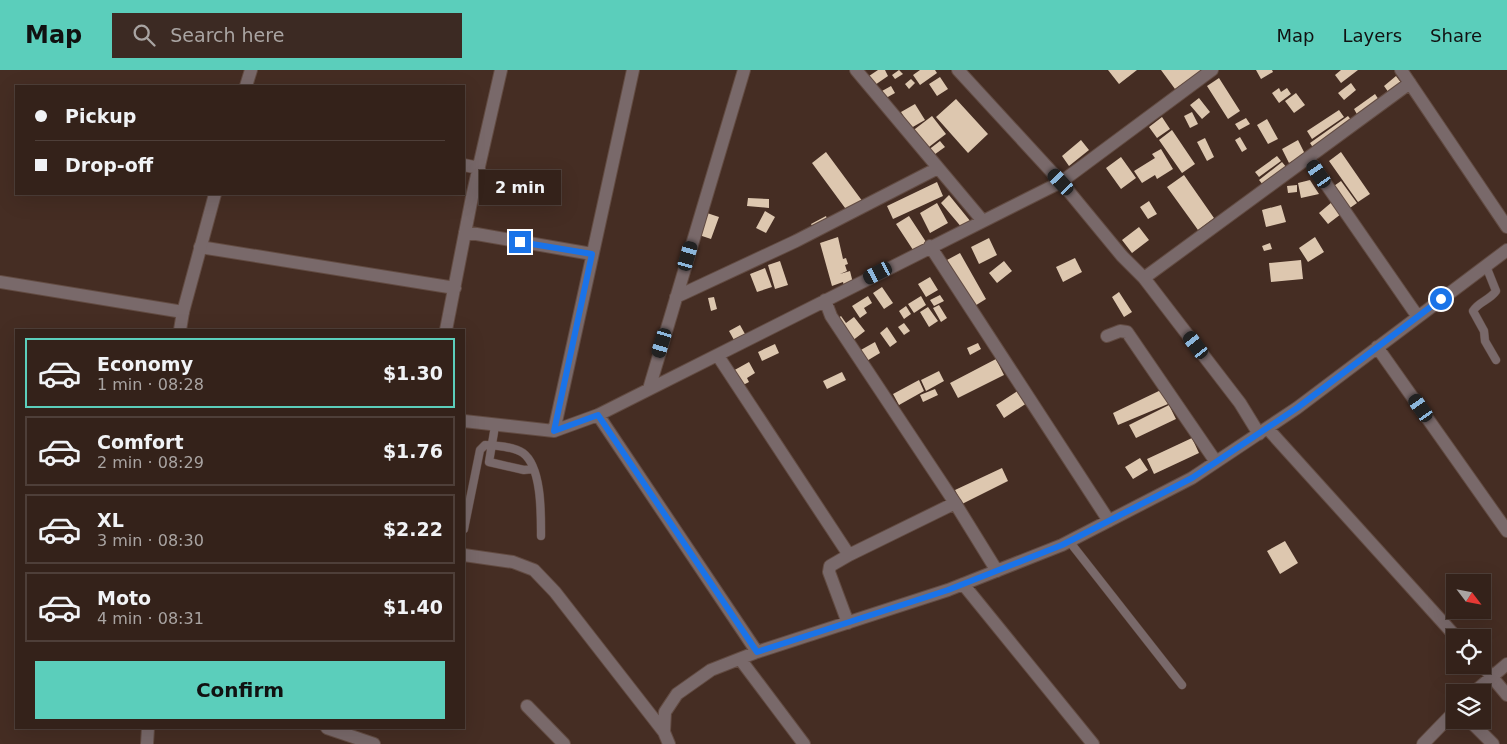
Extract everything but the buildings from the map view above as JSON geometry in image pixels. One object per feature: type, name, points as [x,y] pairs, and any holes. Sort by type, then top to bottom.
[{"type":"street","points":[[246,85],[251,70]]},
{"type":"street","points":[[446,329],[465,232],[501,70]]},
{"type":"street","points":[[554,431],[633,70]]},
{"type":"street","points":[[650,389],[744,70]]},
{"type":"street","points":[[856,70],[982,220]]},
{"type":"street","points":[[958,70],[1061,182],[1122,256],[1144,278],[1263,431],[1449,629]]},
{"type":"street","points":[[465,421],[495,426],[554,431],[598,415],[718,356],[930,246],[1061,182],[1212,70]]},
{"type":"street","points":[[1401,70],[1507,228]]},
{"type":"street","points":[[1144,278],[1410,83]]},
{"type":"street","points":[[1308,158],[1418,317]]},
{"type":"street","points":[[465,165],[479,168]]},
{"type":"street","points":[[676,297],[796,241],[938,168]]},
{"type":"street","points":[[180,329],[183,312],[215,195]]},
{"type":"street","points":[[465,232],[592,254]]},
{"type":"street","points":[[930,246],[1109,521]]},
{"type":"street","points":[[200,247],[455,288]]},
{"type":"street","points":[[664,732],[665,712],[677,694],[711,670],[757,652],[997,571],[1069,541],[1192,478],[1263,431],[1507,250]]},
{"type":"street","points":[[0,282],[183,312]]},
{"type":"street","points":[[825,300],[830,316],[955,503],[997,571]]},
{"type":"street","points":[[1107,336],[1120,330],[1127,332],[1216,462]]},
{"type":"street","points":[[1377,347],[1507,531]]},
{"type":"street","points":[[718,356],[849,555]]},
{"type":"street","points":[[598,415],[757,652]]},
{"type":"street","points":[[848,622],[829,572],[830,566],[955,503]]},
{"type":"street","points":[[465,555],[513,562],[534,570],[555,592],[664,732],[669,744]]},
{"type":"street","points":[[963,584],[1093,744]]},
{"type":"street","points":[[740,659],[804,744]]},
{"type":"street","points":[[1483,684],[1507,664]]},
{"type":"street","points":[[1492,676],[1507,695]]},
{"type":"street","points":[[527,706],[564,744]]},
{"type":"street","points":[[1423,744],[1446,720]]},
{"type":"street","points":[[147,744],[148,729]]},
{"type":"street","points":[[330,729],[374,744]]},
{"type":"street","points":[[1478,729],[1493,744]]},
{"type":"lane","points":[[1486,266],[1496,291],[1492,297],[1477,305],[1473,310],[1484,331],[1485,340],[1496,360]]},
{"type":"lane","points":[[495,426],[488,460],[491,464],[524,470],[533,469]]},
{"type":"lane","points":[[465,524],[480,450],[485,445],[491,445],[523,453],[533,469],[539,492],[541,536]]},
{"type":"lane","points":[[1069,541],[1182,685]]},
{"type":"route","points":[[520,242],[592,254],[554,431],[598,415],[757,652],[948,590],[1062,545],[1192,478],[1268,429],[1441,299]]}]
